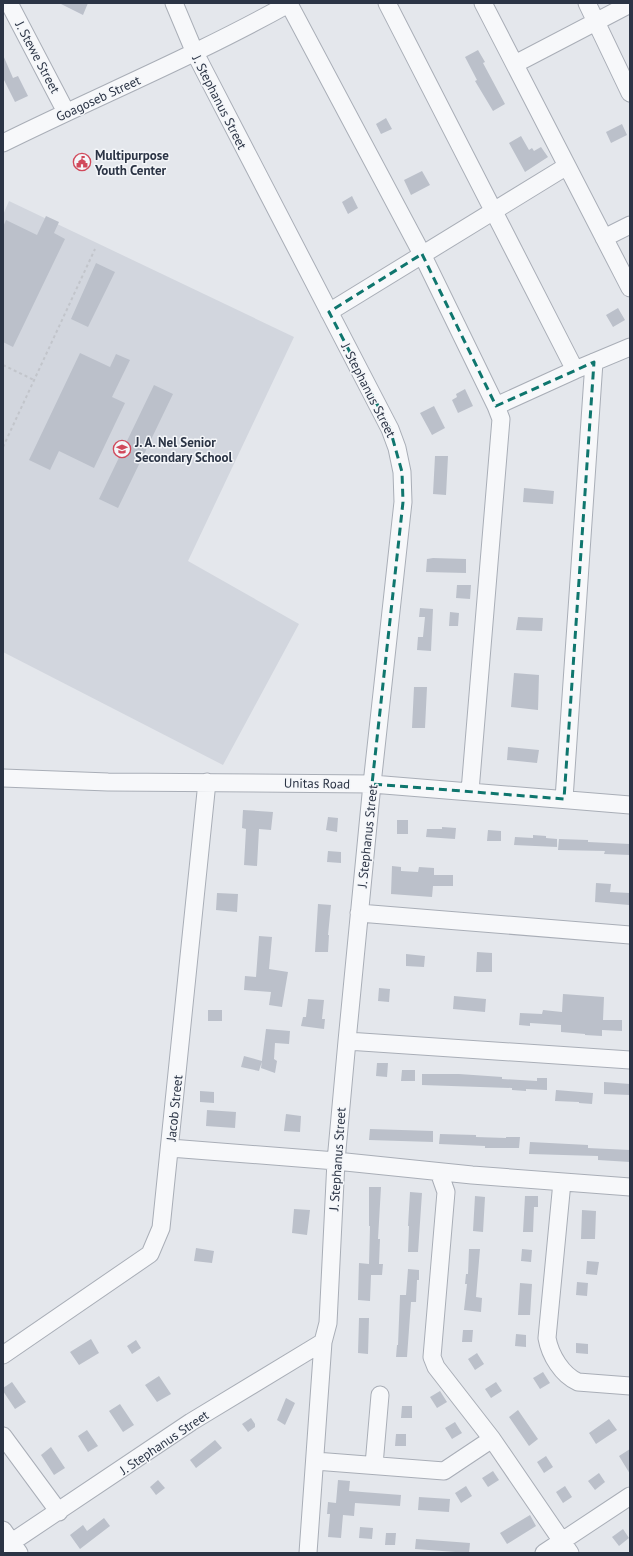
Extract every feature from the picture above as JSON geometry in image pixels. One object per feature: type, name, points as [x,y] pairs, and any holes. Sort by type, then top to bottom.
[{"type":"street","name":"J. Stewe Street","points":[[9,3],[66,112]]},
{"type":"street","name":"J. Stephanus Street","points":[[9,1543],[59,1512],[191,1422],[323,1342],[328,1323],[336,1161],[372,784],[403,502],[402,472],[397,448],[390,429],[195,53],[174,3]]},
{"type":"street","name":"Goagoseb Street","points":[[3,143],[66,112],[195,53],[290,3]]},
{"type":"street","points":[[290,3],[422,254],[501,419],[501,440],[470,791]]},
{"type":"street","points":[[387,3],[575,370]]},
{"type":"street","points":[[483,3],[630,288]]},
{"type":"street","points":[[587,3],[630,93]]},
{"type":"street","points":[[515,64],[630,4]]},
{"type":"street","points":[[329,312],[567,166]]},
{"type":"street","points":[[604,238],[630,225]]},
{"type":"street","points":[[496,406],[630,347]]},
{"type":"street","points":[[564,799],[594,362]]},
{"type":"street","name":"Unitas Road","points":[[3,778],[108,782],[372,784],[630,805]]},
{"type":"street","name":"Jacob Street","points":[[3,1355],[150,1254],[161,1228],[207,782]]},
{"type":"street","points":[[359,913],[630,935]]},
{"type":"street","points":[[347,1040],[630,1060]]},
{"type":"street","points":[[170,1148],[630,1187]]},
{"type":"street","points":[[440,1172],[446,1192],[432,1357],[436,1367],[492,1439],[566,1547]]},
{"type":"street","points":[[562,1182],[547,1338],[548,1345],[564,1373],[570,1378],[578,1382],[630,1386]]},
{"type":"street","points":[[308,1553],[323,1342]]},
{"type":"street","points":[[374,1465],[380,1395]]},
{"type":"street","points":[[3,1436],[59,1512]]},
{"type":"street","points":[[315,1461],[444,1471],[492,1439]]},
{"type":"street","points":[[544,1553],[566,1547],[630,1496]]},
{"type":"path","points":[[3,447],[95,249]]},
{"type":"path","points":[[3,364],[34,380]]},
{"type":"highlighted area","points":[[422,254],[496,406],[594,362],[564,799],[372,784],[403,502],[402,472],[390,429],[329,312]]},
{"type":"shaded area","name":"J. A. Nel Senior Secondary School","points":[[9,201],[294,337],[188,561],[299,624],[223,765],[3,652],[3,215]]},
{"type":"building","points":[[59,3],[88,3],[83,15]]},
{"type":"building","points":[[478,50],[485,62],[483,63],[505,104],[493,111],[475,81],[477,80],[465,57]]},
{"type":"building","points":[[3,55],[13,78],[18,76],[28,96],[15,102],[3,78]]},
{"type":"building","points":[[386,118],[392,129],[381,134],[376,124]]},
{"type":"building","points":[[622,124],[627,135],[611,143],[606,132]]},
{"type":"building","points":[[521,136],[529,150],[532,148],[534,151],[541,147],[548,157],[525,172],[509,143]]},
{"type":"building","points":[[422,171],[430,185],[411,195],[404,180]]},
{"type":"building","points":[[352,196],[358,208],[348,214],[342,202]]},
{"type":"building","points":[[46,216],[59,222],[54,233],[65,239],[13,347],[3,342],[3,227],[6,220],[37,235]]},
{"type":"building","points":[[96,263],[115,272],[88,327],[71,319]]},
{"type":"building","points":[[618,308],[625,320],[613,327],[606,315]]},
{"type":"building","points":[[80,353],[110,367],[116,354],[130,360],[112,397],[125,403],[94,468],[59,451],[50,470],[29,460]]},
{"type":"building","points":[[154,385],[173,394],[118,508],[99,499]]},
{"type":"building","points":[[465,389],[473,406],[458,413],[452,400],[457,397],[456,394]]},
{"type":"building","points":[[434,406],[445,428],[432,435],[420,413]]},
{"type":"building","points":[[435,456],[448,456],[446,495],[433,494]]},
{"type":"building","points":[[524,488],[554,491],[553,504],[523,502]]},
{"type":"building","points":[[427,559],[466,559],[466,573],[426,572]]},
{"type":"building","points":[[457,585],[471,585],[470,599],[456,598]]},
{"type":"building","points":[[420,608],[433,609],[431,651],[417,650],[418,637],[423,637],[425,617],[419,617]]},
{"type":"building","points":[[450,612],[459,613],[458,626],[449,626]]},
{"type":"building","points":[[518,617],[543,618],[542,631],[516,630]]},
{"type":"building","points":[[514,673],[539,675],[538,710],[511,707]]},
{"type":"building","points":[[414,687],[427,687],[425,728],[412,728]]},
{"type":"building","points":[[508,747],[539,750],[537,763],[507,760]]},
{"type":"building","points":[[243,810],[273,812],[271,830],[259,829],[257,866],[244,865],[246,829],[242,828]]},
{"type":"building","points":[[328,817],[338,818],[337,832],[326,830]]},
{"type":"building","points":[[397,820],[408,820],[408,834],[397,834]]},
{"type":"building","points":[[442,827],[456,828],[455,839],[426,837],[427,829],[442,829]]},
{"type":"building","points":[[488,830],[501,831],[501,841],[487,841]]},
{"type":"building","points":[[533,835],[557,839],[557,847],[514,845],[515,837],[533,838]]},
{"type":"building","points":[[559,839],[630,844],[630,855],[604,854],[605,851],[558,850]]},
{"type":"building","points":[[328,851],[341,852],[341,863],[327,862]]},
{"type":"building","points":[[392,866],[401,867],[401,871],[418,872],[419,867],[434,868],[434,875],[453,875],[453,886],[433,886],[432,897],[391,894]]},
{"type":"building","points":[[596,883],[611,884],[610,892],[630,893],[629,905],[595,902]]},
{"type":"building","points":[[217,893],[238,894],[237,912],[216,910]]},
{"type":"building","points":[[318,904],[331,905],[328,952],[315,952]]},
{"type":"building","points":[[259,936],[272,937],[269,969],[288,972],[282,1007],[269,1005],[271,992],[244,990],[245,976],[256,977]]},
{"type":"building","points":[[477,952],[492,953],[492,972],[476,972]]},
{"type":"building","points":[[406,954],[425,956],[424,967],[406,966]]},
{"type":"building","points":[[379,988],[390,989],[389,1002],[378,1001]]},
{"type":"building","points":[[563,994],[604,997],[603,1020],[622,1020],[622,1031],[602,1030],[602,1036],[561,1032],[561,1025],[530,1023],[530,1026],[519,1025],[520,1013],[542,1014],[543,1010],[562,1012]]},
{"type":"building","points":[[454,996],[486,999],[485,1012],[453,1009]]},
{"type":"building","points":[[308,999],[324,1000],[322,1019],[325,1019],[324,1029],[301,1026],[303,1017],[306,1017]]},
{"type":"building","points":[[208,1010],[222,1010],[222,1021],[208,1021]]},
{"type":"building","points":[[266,1029],[290,1031],[289,1044],[275,1043],[274,1059],[277,1061],[275,1073],[261,1068]]},
{"type":"building","points":[[244,1056],[262,1061],[259,1071],[241,1067]]},
{"type":"building","points":[[377,1063],[388,1063],[387,1077],[376,1076]]},
{"type":"building","points":[[402,1070],[415,1070],[415,1081],[401,1081]]},
{"type":"building","points":[[422,1074],[459,1074],[537,1081],[537,1078],[547,1078],[547,1090],[526,1089],[526,1091],[512,1090],[512,1088],[422,1085]]},
{"type":"building","points":[[604,1082],[630,1084],[630,1095],[604,1094]]},
{"type":"building","points":[[556,1090],[593,1093],[592,1104],[555,1101]]},
{"type":"building","points":[[200,1091],[214,1092],[214,1103],[200,1102]]},
{"type":"building","points":[[207,1110],[236,1112],[235,1128],[206,1126]]},
{"type":"building","points":[[286,1114],[301,1116],[300,1132],[284,1131]]},
{"type":"building","points":[[370,1129],[433,1131],[433,1142],[369,1140]]},
{"type":"building","points":[[440,1134],[476,1135],[476,1137],[520,1137],[519,1148],[485,1148],[485,1146],[439,1144]]},
{"type":"building","points":[[530,1142],[588,1145],[588,1148],[630,1150],[630,1162],[598,1160],[598,1156],[529,1154]]},
{"type":"building","points":[[369,1187],[381,1187],[378,1239],[380,1239],[379,1264],[383,1264],[382,1275],[371,1275],[370,1301],[358,1300],[359,1263],[369,1264]]},
{"type":"building","points":[[410,1192],[422,1193],[418,1252],[408,1252]]},
{"type":"building","points":[[475,1196],[485,1197],[483,1232],[473,1231]]},
{"type":"building","points":[[525,1196],[538,1196],[538,1207],[534,1207],[533,1232],[523,1232]]},
{"type":"building","points":[[294,1209],[310,1210],[307,1235],[292,1233]]},
{"type":"building","points":[[582,1210],[596,1211],[595,1239],[581,1239]]},
{"type":"building","points":[[196,1248],[214,1251],[212,1263],[194,1261]]},
{"type":"building","points":[[469,1249],[480,1249],[476,1297],[482,1298],[481,1312],[464,1310]]},
{"type":"building","points":[[522,1249],[532,1250],[531,1262],[521,1261]]},
{"type":"building","points":[[587,1261],[599,1262],[597,1275],[586,1274]]},
{"type":"building","points":[[408,1269],[419,1270],[416,1302],[411,1302],[407,1357],[396,1357],[398,1345],[400,1295],[406,1295]]},
{"type":"building","points":[[577,1282],[588,1283],[587,1296],[576,1295]]},
{"type":"building","points":[[520,1283],[532,1284],[530,1315],[518,1315]]},
{"type":"building","points":[[359,1318],[369,1318],[368,1354],[358,1353]]},
{"type":"building","points":[[463,1330],[473,1330],[472,1342],[462,1342]]},
{"type":"building","points":[[516,1334],[526,1335],[526,1347],[515,1346]]},
{"type":"building","points":[[91,1339],[99,1353],[79,1365],[70,1352]]},
{"type":"building","points":[[136,1340],[141,1348],[132,1354],[127,1346]]},
{"type":"building","points":[[576,1343],[588,1344],[588,1354],[576,1353]]},
{"type":"building","points":[[477,1353],[484,1364],[475,1370],[468,1359]]},
{"type":"building","points":[[543,1372],[550,1383],[540,1389],[533,1378]]},
{"type":"building","points":[[159,1376],[171,1394],[157,1402],[145,1385]]},
{"type":"building","points":[[12,1382],[26,1402],[15,1409],[3,1391],[3,1388]]},
{"type":"building","points":[[496,1382],[502,1391],[491,1398],[485,1389]]},
{"type":"building","points":[[440,1391],[447,1402],[437,1408],[430,1397]]},
{"type":"building","points":[[286,1398],[295,1403],[285,1425],[277,1420]]},
{"type":"building","points":[[120,1404],[134,1425],[123,1432],[109,1411]]},
{"type":"building","points":[[402,1406],[412,1406],[412,1418],[401,1418]]},
{"type":"building","points":[[518,1410],[538,1439],[529,1446],[509,1417]]},
{"type":"building","points":[[251,1418],[255,1424],[255,1427],[248,1432],[242,1424]]},
{"type":"building","points":[[609,1419],[617,1430],[596,1444],[589,1433]]},
{"type":"building","points":[[455,1422],[462,1433],[452,1439],[445,1428]]},
{"type":"building","points":[[87,1430],[98,1446],[88,1452],[78,1436]]},
{"type":"building","points":[[396,1434],[406,1434],[406,1446],[395,1446]]},
{"type":"building","points":[[215,1440],[222,1448],[196,1468],[190,1460]]},
{"type":"building","points":[[51,1447],[65,1468],[54,1475],[41,1455]]},
{"type":"building","points":[[630,1449],[630,1474],[619,1456]]},
{"type":"building","points":[[546,1456],[553,1467],[544,1473],[537,1462]]},
{"type":"building","points":[[493,1471],[499,1480],[488,1487],[482,1478]]},
{"type":"building","points":[[599,1473],[605,1482],[595,1490],[588,1481]]},
{"type":"building","points":[[158,1480],[165,1488],[156,1495],[150,1487]]},
{"type":"building","points":[[338,1480],[350,1481],[349,1491],[401,1495],[400,1506],[355,1503],[354,1516],[343,1515],[341,1538],[328,1537],[330,1514],[327,1514],[328,1502],[336,1503]]},
{"type":"building","points":[[466,1486],[472,1496],[461,1503],[455,1493]]},
{"type":"building","points":[[565,1486],[572,1497],[563,1503],[556,1492]]},
{"type":"building","points":[[419,1497],[450,1499],[449,1512],[418,1510]]},
{"type":"building","points":[[530,1515],[536,1526],[507,1544],[500,1533]]},
{"type":"building","points":[[104,1518],[110,1526],[80,1549],[70,1535],[83,1525],[87,1531]]},
{"type":"building","points":[[360,1527],[373,1528],[372,1539],[359,1538]]},
{"type":"building","points":[[623,1529],[629,1538],[619,1546],[612,1537]]},
{"type":"building","points":[[386,1533],[396,1533],[395,1545],[385,1545]]},
{"type":"building","points":[[416,1539],[470,1543],[469,1553],[415,1549]]},
{"type":"place","name":"Multipurpose Youth Center","points":[[82,162]]},
{"type":"place","name":"J. A. Nel Senior Secondary School","points":[[122,449]]}]
